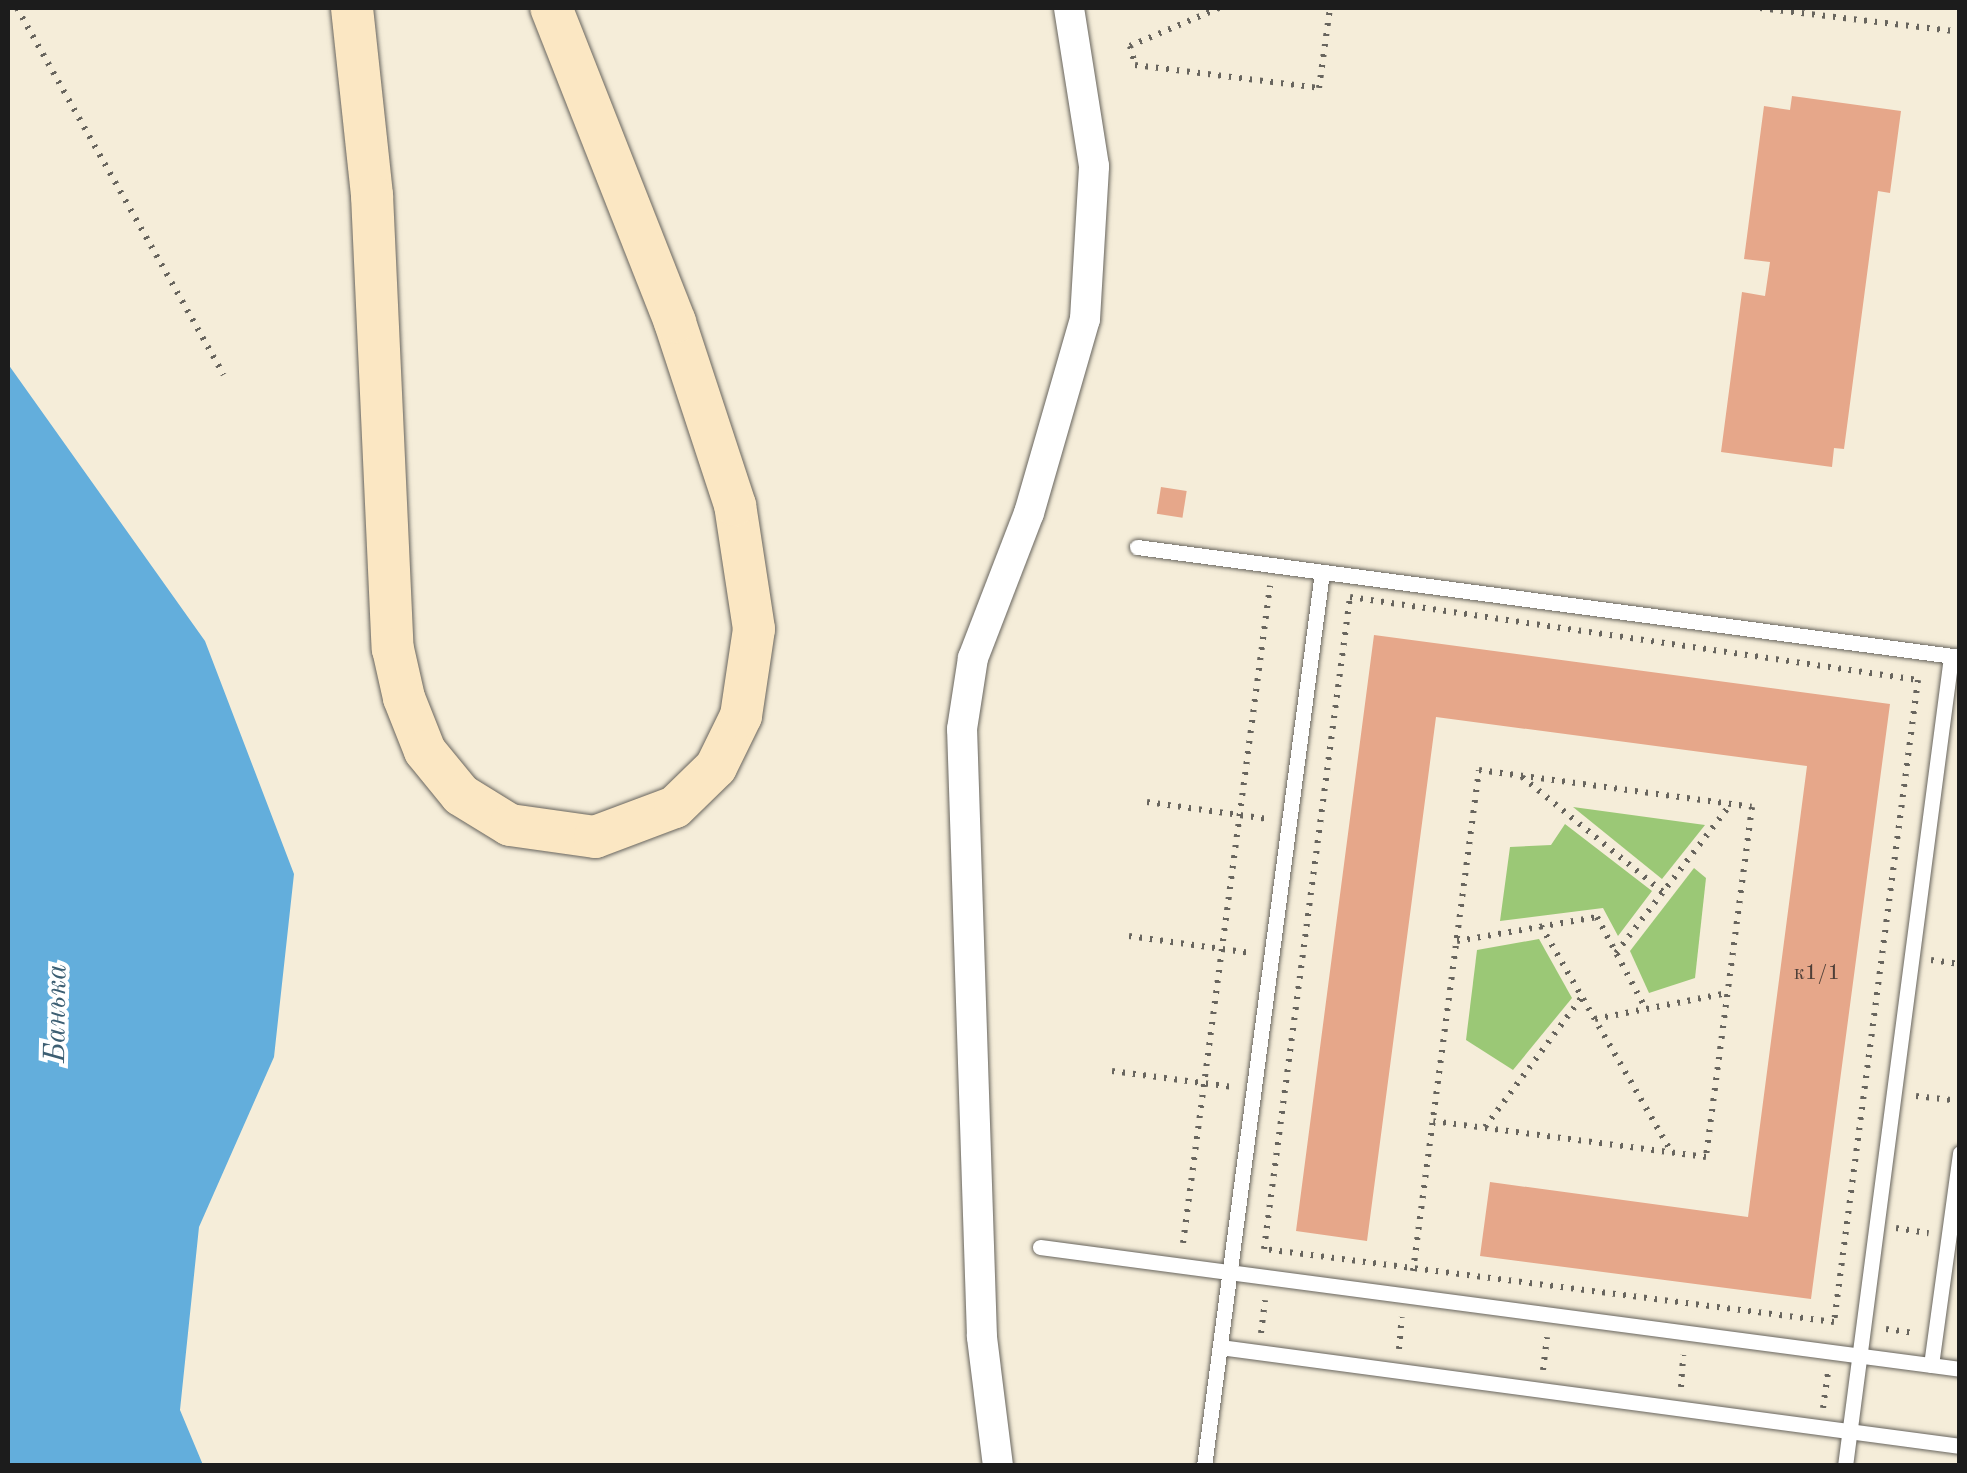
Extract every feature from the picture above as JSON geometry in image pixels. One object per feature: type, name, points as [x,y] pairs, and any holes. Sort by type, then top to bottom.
[{"type":"street","points":[[352,8],[372,195],[393,648],[408,711],[441,774],[484,812],[538,834],[595,837],[675,807],[716,767],[741,716],[754,629],[735,505],[681,340],[551,8]]},
{"type":"street","points":[[998,1466],[982,1336],[962,730],[973,658],[1029,513],[1085,320],[1094,166],[1069,8]]},
{"type":"lane","points":[[1137,547],[1956,656],[1845,1466]]},
{"type":"lane","points":[[1204,1466],[1322,572]]},
{"type":"lane","points":[[1932,1365],[1960,1153]]},
{"type":"lane","points":[[1040,1247],[1960,1369]]},
{"type":"lane","points":[[1220,1347],[1960,1446]]},
{"type":"path","points":[[17,8],[224,374]]},
{"type":"path","points":[[1219,8],[1130,46],[1135,65],[1319,88],[1330,8]]},
{"type":"path","points":[[1760,8],[1960,32]]},
{"type":"path","points":[[1180,1265],[1272,565]]},
{"type":"path","points":[[1834,1322],[1918,680],[1350,598],[1264,1249],[1936,1336]]},
{"type":"path","points":[[1396,1371],[1410,1296],[1413,1268],[1479,770],[1752,807],[1706,1157],[1433,1120]]},
{"type":"path","points":[[1522,776],[1664,892]]},
{"type":"path","points":[[1147,802],[1290,821]]},
{"type":"path","points":[[1616,952],[1731,804]]},
{"type":"path","points":[[1457,940],[1597,916],[1646,1008]]},
{"type":"path","points":[[1541,926],[1672,1152]]},
{"type":"path","points":[[1130,936],[1272,956]]},
{"type":"path","points":[[1595,1019],[1727,993]]},
{"type":"path","points":[[1485,1128],[1582,997]]},
{"type":"path","points":[[1112,1071],[1254,1090]]},
{"type":"green space","points":[[1573,807],[1705,825],[1662,879]]},
{"type":"green space","points":[[1565,824],[1652,891],[1618,936],[1603,908],[1500,921],[1510,847],[1551,845]]},
{"type":"green space","points":[[1694,868],[1706,878],[1695,978],[1649,993],[1630,951]]},
{"type":"green space","points":[[1539,939],[1572,998],[1513,1070],[1466,1040],[1477,950]]},
{"type":"water","name":"Банька","points":[[8,364],[205,641],[294,874],[274,1057],[199,1227],[180,1410],[203,1465],[8,1465]]},
{"type":"building","points":[[1792,96],[1901,111],[1890,193],[1878,191],[1844,449],[1834,448],[1832,467],[1721,452],[1742,292],[1765,296],[1770,262],[1744,259],[1764,106],[1790,110]]},
{"type":"building","points":[[1161,487],[1187,491],[1182,518],[1157,514]]},
{"type":"building","points":[[1374,635],[1890,704],[1811,1299],[1480,1256],[1490,1182],[1748,1217],[1807,766],[1436,717],[1367,1241],[1296,1231]]}]
